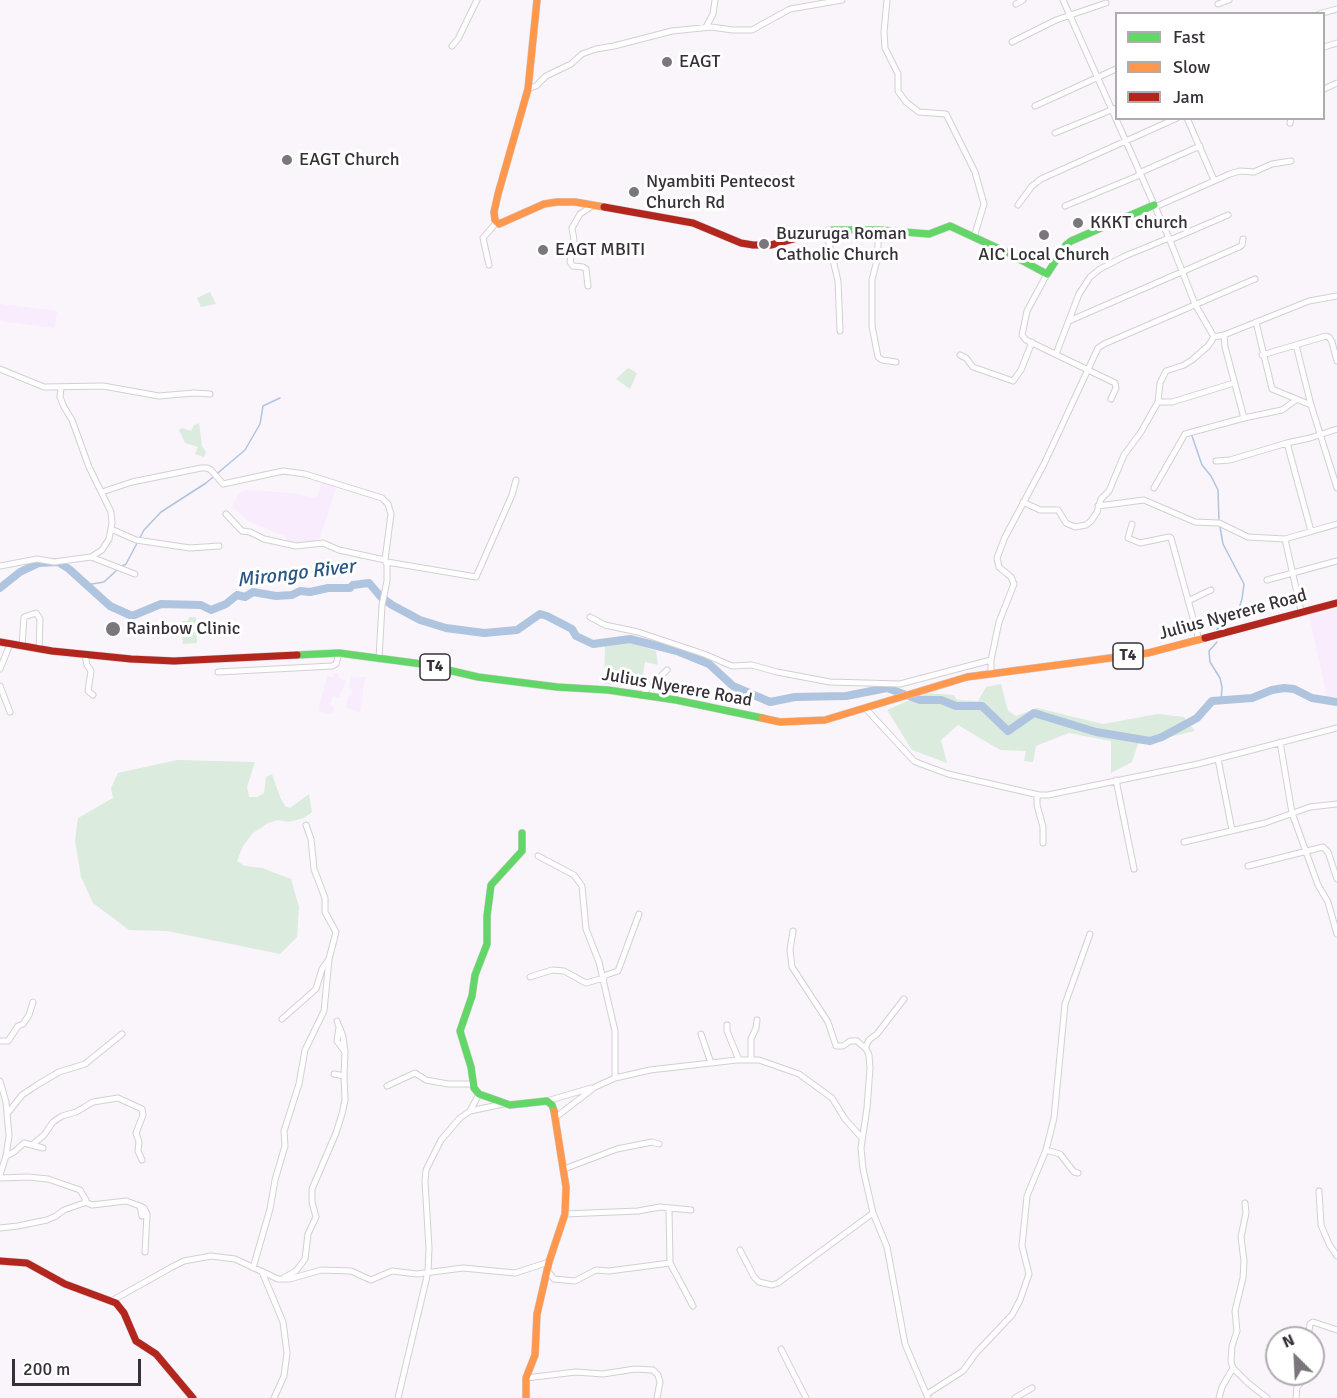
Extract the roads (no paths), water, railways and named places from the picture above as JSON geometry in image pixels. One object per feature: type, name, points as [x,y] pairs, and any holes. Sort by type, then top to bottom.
[{"type":"main road","points":[[537,0],[528,89],[498,194],[494,217],[496,223],[502,224],[544,204],[575,202],[693,223],[741,243],[753,245],[771,245],[826,231],[879,230],[929,234],[950,226],[1047,274],[1071,241],[1154,206]]},
{"type":"main road","name":"Julius Nyerere Road","points":[[0,642],[85,655],[174,661],[219,661],[284,655],[339,654],[379,658],[422,664],[478,677],[557,687],[642,694],[780,722],[825,720],[967,676],[1118,658],[1169,648],[1337,603]]},
{"type":"main road","points":[[522,833],[522,851],[491,885],[487,916],[488,944],[475,975],[472,996],[460,1028],[473,1084],[479,1094],[510,1105],[547,1101],[552,1105],[556,1117],[566,1187],[565,1214],[548,1266],[536,1319],[534,1355],[526,1378],[526,1398]]},
{"type":"main road","points":[[0,1261],[27,1263],[65,1284],[113,1300],[124,1313],[136,1341],[156,1354],[193,1398]]},
{"type":"street","points":[[452,46],[458,39],[477,0]]},
{"type":"street","points":[[706,27],[713,14],[715,0]]},
{"type":"street","points":[[528,89],[589,51],[661,33],[706,27],[752,30],[790,9],[842,0]]},
{"type":"street","points":[[887,0],[885,48],[898,74],[898,91],[906,102],[919,112],[946,114],[975,172],[984,204],[974,237]]},
{"type":"street","points":[[1016,4],[1023,0]]},
{"type":"street","points":[[1055,133],[1114,109],[1063,0]]},
{"type":"street","points":[[1218,3],[1229,0]]},
{"type":"street","points":[[1012,42],[1056,20],[1106,3]]},
{"type":"street","points":[[1035,106],[1115,70]]},
{"type":"street","points":[[1118,120],[1195,304],[1214,337]]},
{"type":"street","points":[[1018,206],[1036,182],[1172,120]]},
{"type":"street","points":[[1188,120],[1214,180]]},
{"type":"street","points":[[1065,206],[1200,146]]},
{"type":"street","points":[[1154,206],[1236,172],[1254,172],[1272,164],[1291,161]]},
{"type":"street","points":[[588,286],[585,267],[573,266],[570,262],[570,254],[574,240],[572,228],[580,214],[592,206]]},
{"type":"street","points":[[1056,354],[1079,294],[1094,273],[1125,256],[1228,215]]},
{"type":"street","points":[[489,265],[483,238],[496,223]]},
{"type":"street","points":[[879,230],[877,260],[872,280],[872,326],[878,357],[882,360],[896,362]]},
{"type":"street","points":[[826,231],[838,281],[840,331]]},
{"type":"street","points":[[1069,321],[1241,246],[1243,239]]},
{"type":"street","points":[[1047,274],[1030,304],[1021,329],[1024,338],[1115,383],[1116,388],[1111,399]]},
{"type":"street","points":[[991,672],[991,660],[1003,608],[1014,582],[999,567],[997,558],[1005,537],[1044,464],[1087,370],[1101,345],[1255,279]]},
{"type":"street","points":[[1023,502],[1040,510],[1058,510],[1066,523],[1079,527],[1091,521],[1101,499],[1109,491],[1124,455],[1141,432],[1158,402],[1160,383],[1166,371],[1192,360],[1208,346],[1214,337],[1309,301],[1337,296]]},
{"type":"street","points":[[1256,322],[1262,355],[1272,388],[1311,405]]},
{"type":"street","points":[[1224,335],[1244,418]]},
{"type":"street","points":[[1262,355],[1329,337],[1337,362]]},
{"type":"street","points":[[960,355],[978,369],[1015,381],[1032,342]]},
{"type":"street","points":[[1296,345],[1311,405],[1337,488]]},
{"type":"street","points":[[0,369],[41,387],[103,386],[159,396],[210,394]]},
{"type":"street","points":[[1158,402],[1172,402],[1234,383]]},
{"type":"street","points":[[0,566],[37,559],[54,562],[91,557],[106,545],[111,529],[111,512],[89,466],[72,420],[64,407],[60,397],[61,388]]},
{"type":"street","points":[[1154,488],[1185,434],[1282,410],[1296,400]]},
{"type":"street","points":[[1216,461],[1230,460],[1337,429]]},
{"type":"street","points":[[1287,443],[1311,531]]},
{"type":"street","points":[[102,492],[132,482],[207,468],[223,484],[283,471],[305,474],[382,498],[388,504],[391,514],[379,658]]},
{"type":"street","points":[[226,514],[242,531],[264,539],[296,546],[320,543],[386,561],[476,577],[512,495],[516,480]]},
{"type":"street","points":[[1098,506],[1144,500],[1196,522],[1219,523],[1248,537],[1285,539],[1337,524]]},
{"type":"street","points":[[1132,525],[1128,538],[1140,543],[1171,538],[1199,640]]},
{"type":"street","points":[[111,529],[124,532],[136,540],[190,549],[219,546]]},
{"type":"street","points":[[1285,539],[1301,611]]},
{"type":"street","points":[[91,557],[135,574]]},
{"type":"street","points":[[1267,580],[1337,561]]},
{"type":"street","points":[[1188,601],[1211,590]]},
{"type":"street","points":[[22,646],[24,617],[36,613],[40,619],[39,649]]},
{"type":"street","points":[[590,617],[605,625],[638,632],[705,654],[732,666],[757,666],[830,682],[900,684],[991,660]]},
{"type":"street","points":[[0,669],[3,651],[10,644]]},
{"type":"street","points":[[219,661],[218,675],[332,666],[336,664],[339,654]]},
{"type":"street","points":[[85,655],[91,671],[88,691],[93,695]]},
{"type":"street","points":[[642,694],[667,670]]},
{"type":"street","points":[[0,686],[10,712]]},
{"type":"street","points":[[866,709],[914,761],[948,774],[1037,795],[1048,795],[1218,759],[1337,728]]},
{"type":"street","points":[[1280,742],[1292,813],[1320,891],[1328,902],[1337,934]]},
{"type":"street","points":[[1218,759],[1232,830]]},
{"type":"street","points":[[1116,780],[1134,869]]},
{"type":"street","points":[[1037,795],[1037,805],[1044,827],[1043,843]]},
{"type":"street","points":[[1184,842],[1265,822],[1315,806],[1337,804]]},
{"type":"street","points":[[253,1268],[270,1209],[274,1180],[285,1146],[284,1131],[299,1084],[305,1050],[324,1011],[329,959],[336,929],[325,912],[325,898],[314,869],[311,839],[306,825]]},
{"type":"street","points":[[1248,866],[1323,847],[1328,852],[1337,879]]},
{"type":"street","points":[[538,856],[578,879],[584,898],[586,929],[603,977],[616,1037],[615,1078]]},
{"type":"street","points":[[530,977],[552,970],[564,971],[586,983],[618,971],[639,914]]},
{"type":"street","points":[[794,931],[790,951],[792,967],[824,1014],[832,1029],[835,1045],[840,1046],[853,1040],[865,1048],[869,1055],[866,1120],[861,1137],[863,1169],[873,1213],[887,1247],[905,1344],[928,1396],[963,1371],[976,1353],[1012,1315],[1020,1300],[1029,1274],[1022,1246],[1027,1196],[1046,1150],[1054,1118],[1065,1004],[1090,934]]},
{"type":"street","points":[[282,1019],[313,993],[322,969],[329,959]]},
{"type":"street","points":[[865,1048],[869,1040],[877,1034],[904,999]]},
{"type":"street","points":[[0,1041],[8,1041],[18,1026],[23,1024],[33,1002]]},
{"type":"street","points":[[751,1060],[751,1039],[757,1020]]},
{"type":"street","points":[[278,1279],[296,1270],[305,1259],[308,1234],[316,1217],[312,1203],[312,1189],[342,1114],[345,1100],[345,1052],[344,1037],[338,1024]]},
{"type":"street","points":[[727,1025],[727,1031],[739,1060]]},
{"type":"street","points":[[7,1114],[22,1095],[37,1084],[59,1072],[85,1064],[122,1034]]},
{"type":"street","points":[[701,1034],[711,1063]]},
{"type":"street","points":[[547,1101],[595,1087],[615,1078],[650,1070],[751,1060],[770,1063],[805,1078],[832,1098],[845,1119],[861,1137]]},
{"type":"street","points":[[387,1086],[415,1073],[426,1080],[448,1084],[473,1084]]},
{"type":"street","points":[[334,1074],[344,1076]]},
{"type":"street","points":[[0,1081],[4,1094],[9,1136],[0,1176],[40,1177],[81,1191],[85,1202]]},
{"type":"street","points":[[556,1117],[595,1087]]},
{"type":"street","points":[[470,1111],[479,1094]]},
{"type":"street","points":[[32,1145],[44,1135],[53,1122],[62,1116],[76,1112],[93,1102],[118,1098],[142,1109],[143,1115],[136,1133],[139,1142],[138,1151],[142,1160]]},
{"type":"street","points":[[398,1398],[428,1272],[426,1170],[441,1140],[460,1118],[470,1111],[503,1104]]},
{"type":"street","points":[[564,1168],[617,1149],[652,1142],[659,1144]]},
{"type":"street","points":[[6,1156],[24,1143],[43,1148]]},
{"type":"street","points":[[1046,1150],[1060,1154],[1074,1172],[1078,1173]]},
{"type":"street","points":[[1319,1191],[1321,1225],[1337,1256]]},
{"type":"street","points":[[0,1228],[47,1220],[85,1202],[92,1205],[126,1201],[144,1208],[147,1214],[145,1252]]},
{"type":"street","points":[[1245,1203],[1246,1213],[1241,1237],[1244,1261],[1243,1278],[1235,1311],[1237,1335],[1230,1354],[1233,1368],[1256,1391],[1267,1398]]},
{"type":"street","points":[[140,1206],[142,1216]]},
{"type":"street","points":[[565,1214],[638,1211],[660,1207],[691,1210]]},
{"type":"street","points":[[669,1208],[670,1263],[693,1306]]},
{"type":"street","points":[[740,1250],[754,1277],[759,1282],[772,1285],[778,1283],[873,1213]]},
{"type":"street","points":[[113,1300],[160,1272],[184,1261],[223,1256],[235,1258],[278,1279],[290,1279],[321,1270],[351,1271],[371,1280],[392,1271],[417,1274],[463,1268],[515,1273],[548,1266],[554,1279],[575,1281],[596,1270],[609,1271],[670,1263]]},
{"type":"street","points":[[262,1272],[283,1322],[287,1353],[284,1376],[274,1398]]},
{"type":"street","points":[[1310,1326],[1313,1322],[1325,1326]]},
{"type":"street","points":[[781,1349],[806,1398]]},
{"type":"street","points":[[1219,1398],[1222,1387],[1233,1368]]},
{"type":"street","points":[[526,1378],[576,1372],[603,1374],[653,1370],[658,1374],[660,1382],[657,1398]]},
{"type":"street","points":[[1015,1398],[1032,1388]]},
{"type":"waterway","points":[[122,566],[126,564],[144,530],[161,512],[206,483],[245,450],[260,424],[263,406],[280,398]]},
{"type":"waterway","points":[[1192,436],[1202,465],[1218,490],[1219,522]]},
{"type":"waterway","points":[[1217,629],[1236,617],[1244,584],[1223,544],[1220,527]]},
{"type":"waterway","name":"Mirongo River","points":[[0,588],[20,572],[39,563],[58,562],[110,606],[132,616],[161,604],[201,605],[211,610],[226,604],[237,595],[245,597],[253,592],[276,596],[292,595],[300,591],[350,588],[353,585],[369,583],[381,597],[392,605],[420,620],[446,628],[484,633],[517,630],[540,614],[572,629],[576,636],[593,644],[630,639],[677,651],[709,664],[733,686],[770,702],[795,697],[846,696],[887,688],[920,700],[941,700],[956,706],[982,706],[1008,731],[1034,713],[1096,732],[1150,741],[1197,718],[1212,701],[1252,698],[1284,688],[1294,689],[1312,698],[1337,702]]},
{"type":"waterway","points":[[86,585],[104,582],[118,569]]},
{"type":"waterway","points":[[1217,642],[1209,651],[1210,662],[1220,678],[1221,701]]},
{"type":"place","name":"EAGT","points":[[667,62]]},
{"type":"place","name":"EAGT Church","points":[[287,160]]},
{"type":"place","name":"Nyambiti Pentecost Church Rd","points":[[634,192]]},
{"type":"place","name":"KKKT church","points":[[1078,223]]},
{"type":"place","name":"AIC Local Church","points":[[1044,235]]},
{"type":"place","name":"Buzuruga Roman Catholic Church","points":[[764,244]]},
{"type":"place","name":"EAGT MBITI","points":[[543,250]]},
{"type":"place","name":"Rainbow Clinic","points":[[113,629]]}]
